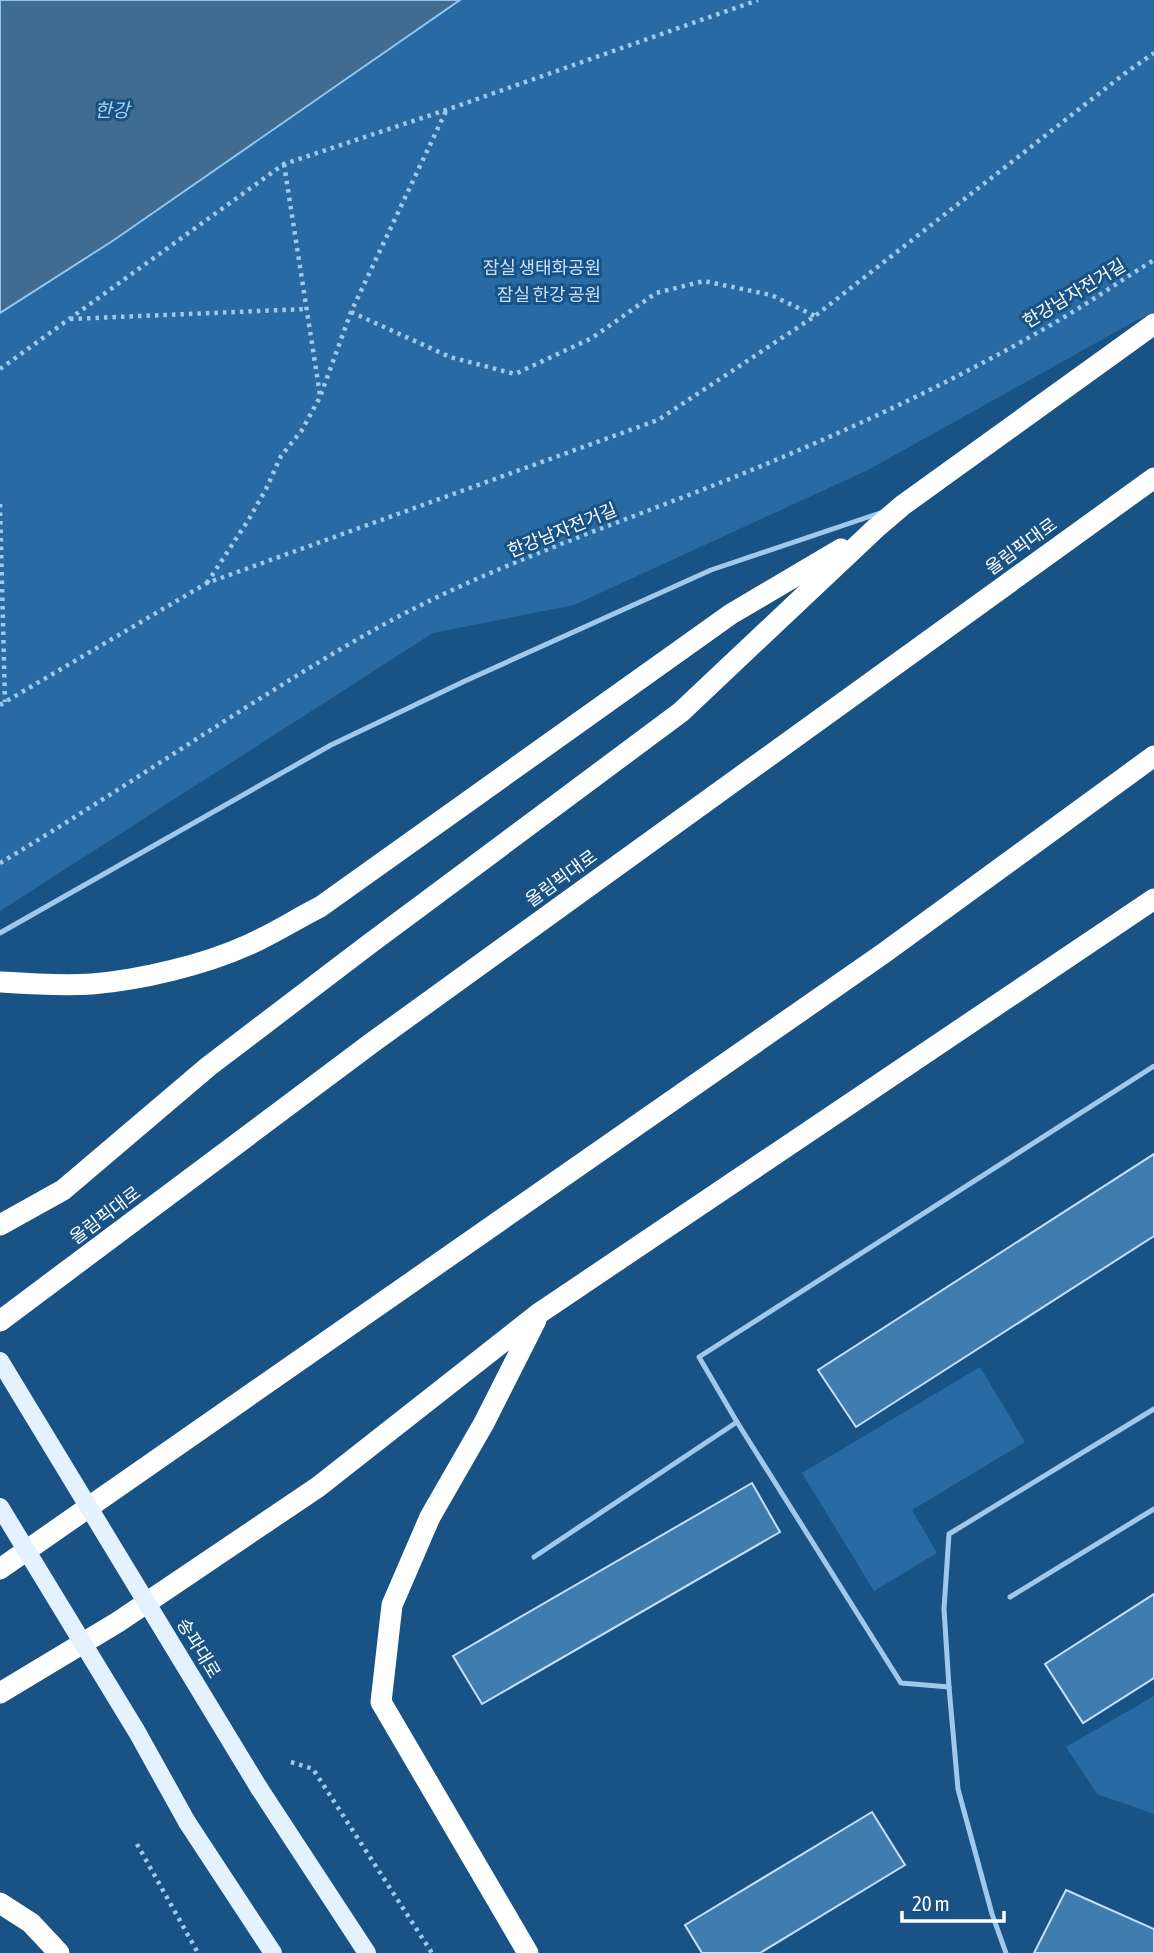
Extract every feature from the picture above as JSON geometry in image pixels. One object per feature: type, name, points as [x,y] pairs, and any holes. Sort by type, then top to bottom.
[{"type":"highway","points":[[0,1225],[63,1190],[220,1058],[681,712],[876,528],[1149,329]]},
{"type":"highway","name":"올림픽대로","points":[[0,1321],[373,1042],[1154,478]]},
{"type":"highway","points":[[0,982],[93,984],[197,963],[248,945],[320,907],[731,614],[876,528]]},
{"type":"highway","points":[[0,1569],[884,953],[1154,756]]},
{"type":"highway","points":[[0,1693],[118,1622],[318,1487],[538,1314],[1154,899]]},
{"type":"highway","points":[[528,1953],[381,1702],[392,1605],[430,1517],[484,1423],[538,1314]]},
{"type":"highway","points":[[0,1903],[31,1923],[59,1953]]},
{"type":"main road","name":"송파대로","points":[[0,1362],[259,1788],[367,1953]]},
{"type":"main road","points":[[0,1507],[137,1732],[187,1822],[273,1953]]},
{"type":"lane","points":[[0,933],[331,745],[404,710],[711,570],[903,506]]},
{"type":"lane","points":[[949,1687],[901,1683],[699,1357],[1154,1066]]},
{"type":"lane","points":[[1006,1953],[992,1914],[958,1789],[944,1609],[949,1534],[1154,1409]]},
{"type":"lane","points":[[534,1557],[737,1422]]},
{"type":"lane","points":[[1010,1597],[1154,1509]]},
{"type":"path","points":[[0,369],[284,164],[758,0]]},
{"type":"path","points":[[0,504],[3,703],[207,583],[658,420],[815,316],[1154,53]]},
{"type":"path","points":[[207,583],[249,520],[281,456],[302,430],[320,397],[351,312],[446,110]]},
{"type":"path","points":[[284,164],[320,397]]},
{"type":"path","name":"한강남자전거길","points":[[0,863],[296,676],[397,617],[488,575],[773,461],[853,426],[1012,346],[1154,260]]},
{"type":"path","points":[[351,312],[450,357],[515,374],[592,338],[656,293],[704,281],[771,295],[815,316]]},
{"type":"path","points":[[69,319],[306,309]]},
{"type":"path","points":[[291,1762],[313,1769],[432,1953]]},
{"type":"path","points":[[137,1844],[198,1953]]},
{"type":"green space","name":"잠실 한강 공원","points":[[460,0],[1154,0],[1154,313],[868,470],[574,605],[433,633],[0,911],[0,313],[114,240]]},
{"type":"green space","points":[[980,1367],[1025,1442],[912,1510],[937,1553],[874,1591],[802,1473]]},
{"type":"green space","points":[[1154,1696],[1154,1814],[1097,1794],[1066,1747]]},
{"type":"water","name":"한강","points":[[0,0],[460,0],[114,240],[0,313]]},
{"type":"building","points":[[1154,1154],[1154,1236],[856,1427],[818,1370]]},
{"type":"building","points":[[752,1483],[780,1532],[482,1704],[453,1656]]},
{"type":"building","points":[[1154,1594],[1154,1678],[1083,1723],[1045,1664]]},
{"type":"building","points":[[872,1812],[905,1865],[760,1953],[702,1953],[685,1925]]},
{"type":"building","points":[[1066,1890],[1154,1929],[1154,1953],[1034,1953]]},
{"type":"park label","name":"잠실 생태화공원","points":[[542,267]]}]
